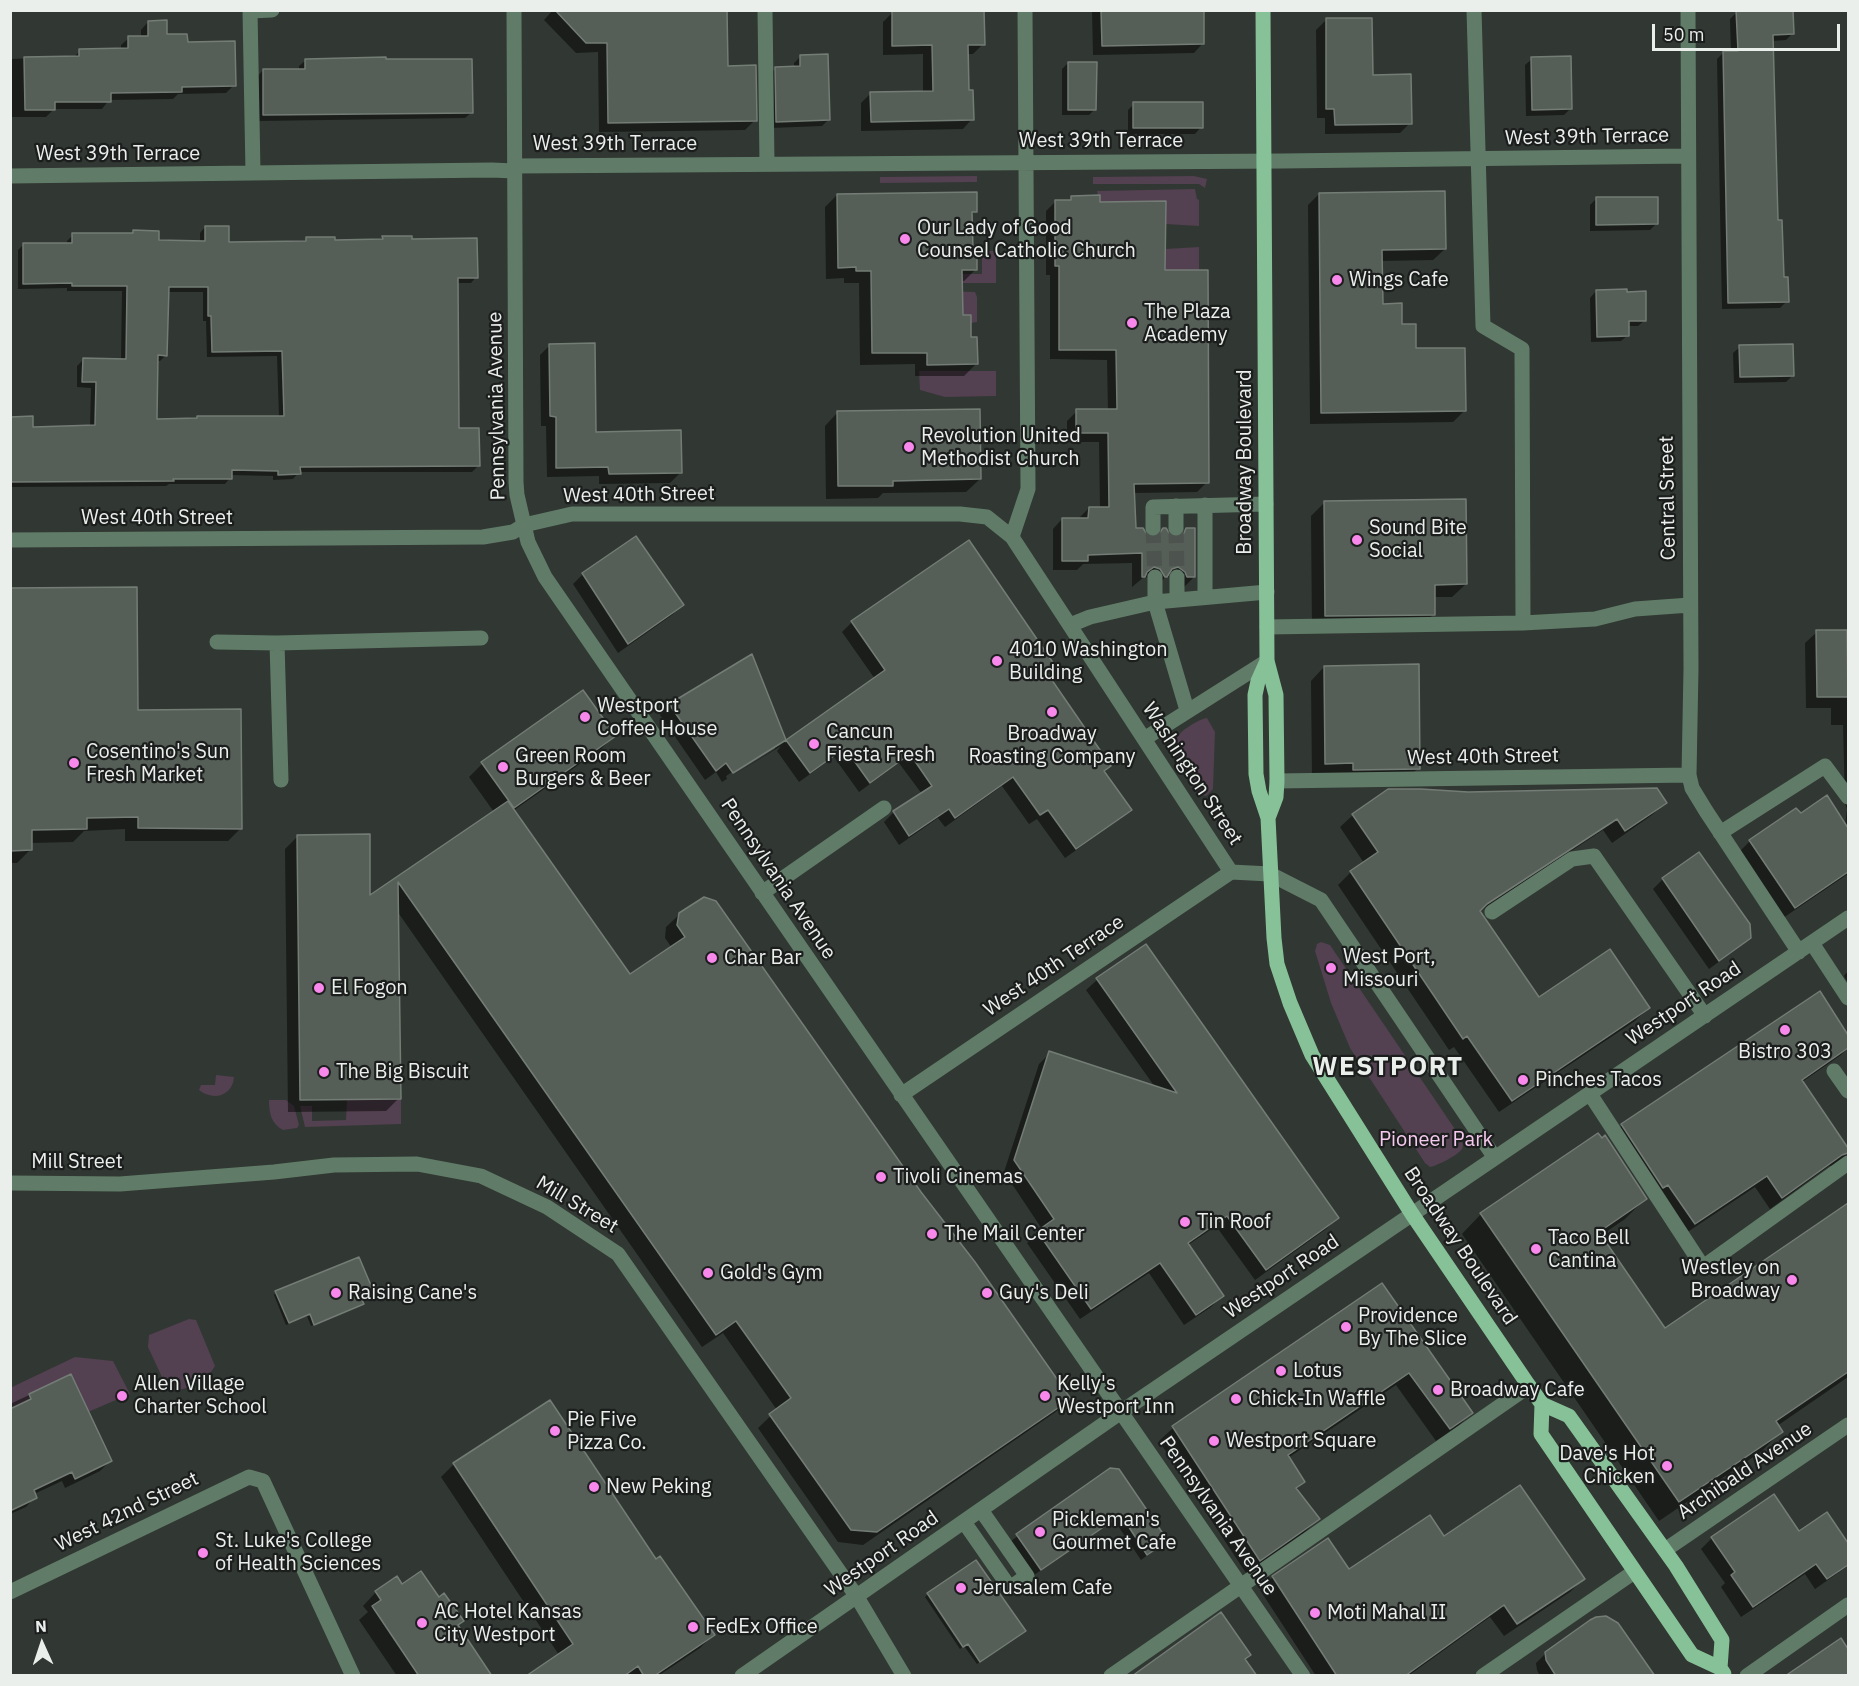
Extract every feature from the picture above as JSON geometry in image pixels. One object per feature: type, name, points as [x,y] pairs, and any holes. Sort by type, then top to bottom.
[{"type":"main road","name":"Broadway Boulevard","points":[[1263,10],[1267,661],[1276,694],[1277,781],[1276,797],[1268,818]]},
{"type":"main road","name":"Broadway Boulevard","points":[[1267,661],[1258,681],[1255,695],[1256,774],[1268,818],[1277,964],[1290,1003],[1312,1055],[1412,1214],[1529,1386],[1542,1404],[1569,1416],[1665,1550],[1722,1640],[1723,1672]]},
{"type":"main road","name":"Broadway Boulevard","points":[[1542,1404],[1541,1434],[1634,1572],[1692,1655],[1723,1672]]},
{"type":"street","points":[[253,173],[250,11],[272,10]]},
{"type":"street","name":"Pennsylvania Avenue","points":[[514,10],[516,482],[528,542],[545,577],[1302,1676]]},
{"type":"street","points":[[765,10],[766,164]]},
{"type":"street","points":[[1012,537],[1028,489],[1024,10]]},
{"type":"street","points":[[1474,10],[1483,326],[1522,349],[1522,623]]},
{"type":"street","name":"Central Street","points":[[1688,10],[1689,775],[1692,788],[1799,952]]},
{"type":"street","name":"West 39th Terrace","points":[[10,176],[766,164],[1688,156]]},
{"type":"street","points":[[1153,528],[1153,507],[1266,504]]},
{"type":"street","points":[[1205,505],[1205,596]]},
{"type":"street","points":[[1176,506],[1176,528]]},
{"type":"street","name":"West 40th Street","points":[[10,540],[483,537],[513,532],[524,525],[572,514],[960,514],[987,517],[1012,537]]},
{"type":"street","name":"Washington Street","points":[[1012,537],[1231,872],[1270,874]]},
{"type":"street","points":[[1177,577],[1177,599]]},
{"type":"street","points":[[1155,578],[1155,602],[1187,710]]},
{"type":"street","points":[[1070,625],[1090,617],[1155,602],[1267,592]]},
{"type":"street","points":[[1267,627],[1522,623],[1595,619],[1635,609],[1690,605]]},
{"type":"street","points":[[217,642],[277,643],[481,638]]},
{"type":"street","points":[[277,643],[281,780]]},
{"type":"street","points":[[1144,739],[1267,661]]},
{"type":"street","points":[[1720,833],[1825,766],[1848,797]]},
{"type":"street","name":"West 40th Street","points":[[1277,781],[1689,775]]},
{"type":"street","points":[[762,893],[884,808]]},
{"type":"street","points":[[1492,912],[1572,859],[1594,856],[1705,1016]]},
{"type":"street","name":"West 40th Terrace","points":[[901,1095],[1231,872]]},
{"type":"street","points":[[1270,874],[1321,900],[1495,1158]]},
{"type":"street","name":"Westport Road","points":[[742,1676],[1121,1412],[1848,918]]},
{"type":"street","points":[[1812,943],[1848,998]]},
{"type":"street","points":[[1834,1071],[1848,1091]]},
{"type":"street","points":[[1590,1094],[1703,1267],[1848,1163]]},
{"type":"street","name":"Mill Street","points":[[10,1183],[120,1184],[334,1165],[417,1164],[481,1176],[548,1207],[618,1254],[857,1597],[904,1676]]},
{"type":"street","points":[[1111,1676],[1529,1386]]},
{"type":"street","name":"Archibald Avenue","points":[[1665,1550],[1848,1425]]},
{"type":"street","name":"West 42nd Street","points":[[10,1592],[249,1477],[263,1481],[353,1676]]},
{"type":"street","points":[[964,1522],[1010,1588],[1027,1576],[981,1510]]},
{"type":"street","points":[[1483,1676],[1634,1572]]},
{"type":"street","points":[[1747,1676],[1848,1605]]},
{"type":"green space","points":[[977,176],[977,182],[880,183],[880,177]]},
{"type":"green space","points":[[1194,176],[1207,179],[1205,188],[1199,184],[1093,184],[1093,177]]},
{"type":"green space","points":[[1195,189],[1199,200],[1199,226],[1165,224],[1100,202],[1097,191]]},
{"type":"green space","points":[[1199,247],[1199,270],[1165,270],[1165,249]]},
{"type":"green space","points":[[982,251],[996,251],[996,283],[959,283],[959,274],[982,274]]},
{"type":"green space","points":[[938,291],[975,292],[977,322],[971,323],[971,315],[963,315]]},
{"type":"green space","points":[[919,371],[996,371],[996,396],[945,397],[920,390]]},
{"type":"green space","points":[[1207,718],[1215,732],[1213,789],[1206,796],[1196,793],[1186,778],[1177,761],[1175,744],[1178,736],[1185,729]]},
{"type":"green space","name":"Pioneer Park","points":[[1321,942],[1330,945],[1461,1138],[1462,1149],[1452,1157],[1430,1167],[1425,1163],[1350,1048],[1331,1003],[1315,951],[1317,944]]},
{"type":"green space","points":[[216,1075],[234,1077],[233,1083],[226,1092],[222,1095],[211,1096],[199,1090],[201,1085],[215,1085]]},
{"type":"green space","points":[[347,1099],[401,1099],[401,1124],[305,1127],[300,1106],[312,1106],[312,1121],[346,1120]]},
{"type":"green space","points":[[269,1100],[286,1100],[294,1106],[299,1125],[297,1128],[283,1130],[276,1125],[270,1114]]},
{"type":"green space","points":[[189,1319],[196,1320],[215,1366],[201,1381],[182,1389],[168,1390],[148,1347],[149,1335]]},
{"type":"green space","points":[[75,1357],[113,1361],[130,1394],[88,1412],[29,1394],[31,1399],[11,1409],[10,1388]]},
{"type":"building","points":[[555,10],[727,10],[728,66],[756,65],[757,121],[608,123],[607,43],[586,43]]},
{"type":"building","points":[[984,10],[985,45],[968,45],[969,90],[973,90],[974,120],[871,122],[870,92],[933,91],[932,45],[892,46],[892,11]]},
{"type":"building","points":[[1101,10],[1204,10],[1204,44],[1102,46]]},
{"type":"building","points":[[1736,10],[1793,10],[1794,34],[1773,35],[1778,220],[1782,220],[1784,277],[1788,277],[1789,302],[1728,303],[1723,51],[1738,51]]},
{"type":"building","points":[[1326,18],[1372,18],[1373,75],[1411,74],[1412,124],[1335,125],[1334,109],[1326,109]]},
{"type":"building","points":[[167,20],[167,34],[187,34],[188,42],[235,41],[236,86],[182,87],[182,92],[111,93],[111,102],[55,102],[55,110],[25,110],[24,57],[79,56],[79,49],[128,48],[128,36],[148,36],[148,21]]},
{"type":"building","points":[[828,54],[830,120],[776,122],[775,67],[800,66],[800,55]]},
{"type":"building","points":[[1571,56],[1572,109],[1532,110],[1531,57]]},
{"type":"building","points":[[386,57],[386,59],[472,59],[473,113],[263,115],[263,69],[305,69],[305,59]]},
{"type":"building","points":[[1068,62],[1097,62],[1096,110],[1068,110]]},
{"type":"building","points":[[1133,102],[1203,102],[1203,128],[1133,128]]},
{"type":"building","points":[[1445,191],[1446,249],[1382,250],[1383,304],[1402,303],[1402,324],[1416,324],[1416,348],[1465,348],[1466,411],[1321,413],[1319,193]]},
{"type":"building","points":[[977,192],[977,212],[972,212],[973,249],[977,249],[977,270],[962,270],[963,315],[971,315],[971,337],[977,337],[978,364],[927,365],[927,353],[872,353],[871,271],[856,271],[856,267],[838,268],[837,194]]},
{"type":"building","points":[[1100,195],[1100,202],[1166,201],[1165,270],[1208,270],[1209,483],[1134,484],[1136,528],[1143,528],[1148,536],[1157,537],[1163,528],[1166,528],[1171,536],[1177,538],[1184,533],[1186,528],[1195,528],[1195,577],[1187,577],[1185,572],[1178,567],[1172,569],[1165,577],[1160,569],[1154,567],[1147,572],[1145,577],[1142,577],[1142,553],[1088,555],[1088,561],[1062,561],[1062,518],[1088,518],[1089,507],[1109,507],[1108,433],[1076,433],[1076,409],[1117,409],[1116,350],[1059,350],[1059,266],[1055,266],[1055,200],[1071,200],[1071,196]]},
{"type":"building","points":[[1596,197],[1658,197],[1658,224],[1596,225]]},
{"type":"building","points":[[205,226],[229,226],[229,242],[306,241],[306,237],[335,237],[335,240],[383,239],[382,236],[412,236],[412,239],[477,238],[478,278],[458,278],[459,428],[479,428],[480,466],[300,467],[301,474],[278,475],[278,471],[232,470],[232,479],[10,482],[10,417],[33,416],[33,427],[95,425],[96,382],[82,382],[83,358],[126,359],[127,286],[72,286],[72,283],[23,284],[23,243],[72,243],[72,233],[133,233],[133,230],[159,231],[159,240],[205,241]],"holes":[[[169,287],[208,287],[212,352],[282,351],[284,416],[197,416],[197,418],[157,419],[158,355],[167,356]]]},
{"type":"building","points":[[1627,289],[1627,292],[1646,291],[1646,321],[1629,321],[1629,336],[1597,337],[1596,290]]},
{"type":"building","points":[[595,343],[596,432],[681,430],[682,473],[609,474],[608,467],[556,468],[556,417],[550,416],[549,344]]},
{"type":"building","points":[[1793,344],[1794,376],[1740,377],[1739,345]]},
{"type":"building","name":"Revolution United Methodist Church","points":[[980,409],[981,479],[893,481],[893,486],[838,486],[837,411]]},
{"type":"building","points":[[1466,499],[1467,584],[1435,585],[1435,615],[1325,616],[1324,501]]},
{"type":"building","points":[[636,536],[684,605],[628,644],[582,573]]},
{"type":"building","points":[[969,540],[1054,664],[1045,670],[1111,766],[1104,771],[1132,810],[1076,849],[1048,810],[1040,815],[1013,777],[955,818],[949,809],[909,836],[893,811],[932,786],[910,754],[870,783],[845,748],[810,773],[786,740],[885,670],[851,621]]},
{"type":"building","name":"Cosentino's Sun Fresh Market","points":[[137,587],[138,710],[241,709],[242,829],[138,828],[138,817],[87,818],[87,829],[32,830],[32,850],[10,851],[10,588]]},
{"type":"building","points":[[1816,630],[1847,630],[1848,697],[1817,697]]},
{"type":"building","points":[[752,654],[786,740],[733,773],[726,763],[716,771],[669,704]]},
{"type":"building","points":[[1419,664],[1420,769],[1353,770],[1353,763],[1325,764],[1324,666]]},
{"type":"building","points":[[583,690],[616,736],[514,808],[481,762]]},
{"type":"building","points":[[1657,788],[1667,803],[1625,831],[1617,819],[1487,904],[1480,911],[1539,997],[1610,949],[1650,1008],[1512,1101],[1467,1036],[1463,1039],[1350,871],[1378,852],[1352,814],[1388,789],[1468,792]]},
{"type":"building","points":[[1827,795],[1848,828],[1848,872],[1795,908],[1749,840],[1796,808],[1801,813]]},
{"type":"building","points":[[508,801],[630,974],[685,937],[677,925],[679,913],[704,897],[716,901],[921,1192],[975,1262],[1071,1399],[877,1532],[851,1530],[769,1414],[791,1398],[736,1321],[716,1335],[398,882],[401,1099],[300,1100],[297,835],[370,834],[370,895]]},
{"type":"building","points":[[1699,852],[1750,924],[1751,938],[1719,961],[1662,878]]},
{"type":"building","points":[[1146,944],[1339,1218],[1266,1270],[1227,1216],[1188,1243],[1224,1296],[1196,1315],[1160,1263],[1091,1309],[1037,1231],[1054,1219],[1014,1160],[1049,1051],[1177,1093],[1096,978]]},
{"type":"building","points":[[1820,991],[1848,1035],[1848,1048],[1802,1080],[1848,1148],[1848,1153],[1782,1198],[1767,1176],[1695,1224],[1668,1185],[1663,1188],[1621,1124]]},
{"type":"building","name":"Westley on Broadway","points":[[1598,1133],[1602,1138],[1605,1135],[1647,1199],[1599,1232],[1665,1328],[1848,1203],[1848,1372],[1776,1421],[1783,1432],[1679,1502],[1480,1213]]},
{"type":"building","points":[[359,1257],[375,1295],[362,1300],[364,1304],[314,1325],[310,1314],[289,1323],[275,1291]]},
{"type":"building","points":[[1382,1283],[1473,1413],[1450,1429],[1409,1373],[1288,1455],[1305,1482],[1296,1488],[1320,1519],[1260,1561],[1172,1426]]},
{"type":"building","name":"Allen Village Charter School","points":[[71,1374],[112,1461],[75,1479],[72,1472],[34,1490],[37,1498],[10,1511],[10,1409],[31,1399],[29,1394]]},
{"type":"building","points":[[550,1400],[656,1559],[660,1556],[715,1635],[654,1676],[644,1676],[638,1666],[624,1676],[526,1676],[573,1644],[453,1463]]},
{"type":"building","points":[[1110,1468],[1119,1469],[1168,1541],[1147,1555],[1121,1515],[1041,1570],[1016,1534]]},
{"type":"building","points":[[1520,1485],[1585,1579],[1517,1624],[1504,1605],[1405,1676],[1337,1676],[1272,1576],[1328,1538],[1349,1569],[1430,1515],[1444,1536]]},
{"type":"building","points":[[1774,1494],[1799,1531],[1827,1512],[1848,1543],[1848,1565],[1827,1579],[1816,1564],[1753,1607],[1731,1575],[1735,1572],[1711,1537]]},
{"type":"building","points":[[976,1560],[1026,1631],[980,1662],[968,1644],[963,1647],[927,1593]]},
{"type":"building","name":"AC Hotel Kansas City Westport","points":[[421,1571],[439,1597],[444,1593],[464,1621],[458,1625],[492,1676],[419,1676],[372,1606],[381,1600],[375,1591],[397,1576],[402,1584]]},
{"type":"building","points":[[1221,1612],[1251,1655],[1245,1659],[1257,1676],[1132,1676]]},
{"type":"building","points":[[1606,1616],[1618,1623],[1655,1676],[1556,1676],[1546,1660],[1545,1652],[1590,1620]]},
{"type":"building","points":[[1841,1638],[1848,1649],[1848,1676],[1785,1676]]},
{"type":"tunnel","points":[[1153,528],[1155,577]]},
{"type":"tunnel","points":[[1176,528],[1177,577]]},
{"type":"place","name":"Our Lady of Good Counsel Catholic Church","points":[[905,239]]},
{"type":"place","name":"Wings Cafe","points":[[1337,280]]},
{"type":"place","name":"The Plaza Academy","points":[[1132,323]]},
{"type":"place","name":"Revolution United Methodist Church","points":[[909,447]]},
{"type":"place","name":"Sound Bite Social","points":[[1357,540]]},
{"type":"place","name":"4010 Washington Building","points":[[997,661]]},
{"type":"place","name":"Broadway Roasting Company","points":[[1052,712]]},
{"type":"place","name":"Westport Coffee House","points":[[585,717]]},
{"type":"place","name":"Cancun Fiesta Fresh","points":[[814,744]]},
{"type":"place","name":"Cosentino's Sun Fresh Market","points":[[74,763]]},
{"type":"place","name":"Green Room Burgers & Beer","points":[[503,767]]},
{"type":"place","name":"Char Bar","points":[[712,958]]},
{"type":"place","name":"West Port, Missouri","points":[[1331,968]]},
{"type":"place","name":"El Fogon","points":[[319,988]]},
{"type":"place","name":"Bistro 303","points":[[1785,1030]]},
{"type":"place","name":"The Big Biscuit","points":[[324,1072]]},
{"type":"place","name":"Pinches Tacos","points":[[1523,1080]]},
{"type":"place","name":"Tivoli Cinemas","points":[[881,1177]]},
{"type":"place","name":"Tin Roof","points":[[1185,1222]]},
{"type":"place","name":"The Mail Center","points":[[932,1234]]},
{"type":"place","name":"Taco Bell Cantina","points":[[1536,1249]]},
{"type":"place","name":"Gold's Gym","points":[[708,1273]]},
{"type":"place","name":"Westley on Broadway","points":[[1792,1280]]},
{"type":"place","name":"Raising Cane's","points":[[336,1293]]},
{"type":"place","name":"Guy's Deli","points":[[987,1293]]},
{"type":"place","name":"Providence By The Slice","points":[[1346,1327]]},
{"type":"place","name":"Lotus","points":[[1281,1371]]},
{"type":"place","name":"Broadway Cafe","points":[[1438,1390]]},
{"type":"place","name":"Allen Village Charter School","points":[[122,1396]]},
{"type":"place","name":"Kelly's Westport Inn","points":[[1045,1396]]},
{"type":"place","name":"Chick-In Waffle","points":[[1236,1399]]},
{"type":"place","name":"Pie Five Pizza Co.","points":[[555,1431]]},
{"type":"place","name":"Westport Square","points":[[1214,1441]]},
{"type":"place","name":"Dave's Hot Chicken","points":[[1667,1466]]},
{"type":"place","name":"New Peking","points":[[594,1487]]},
{"type":"place","name":"Pickleman's Gourmet Cafe","points":[[1040,1532]]},
{"type":"place","name":"St. Luke's College of Health Sciences","points":[[203,1553]]},
{"type":"place","name":"Jerusalem Cafe","points":[[961,1588]]},
{"type":"place","name":"Moti Mahal II","points":[[1315,1613]]},
{"type":"place","name":"AC Hotel Kansas City Westport","points":[[422,1623]]},
{"type":"place","name":"FedEx Office","points":[[693,1627]]},
{"type":"district","name":"WESTPORT","points":[[1388,1067]]}]
